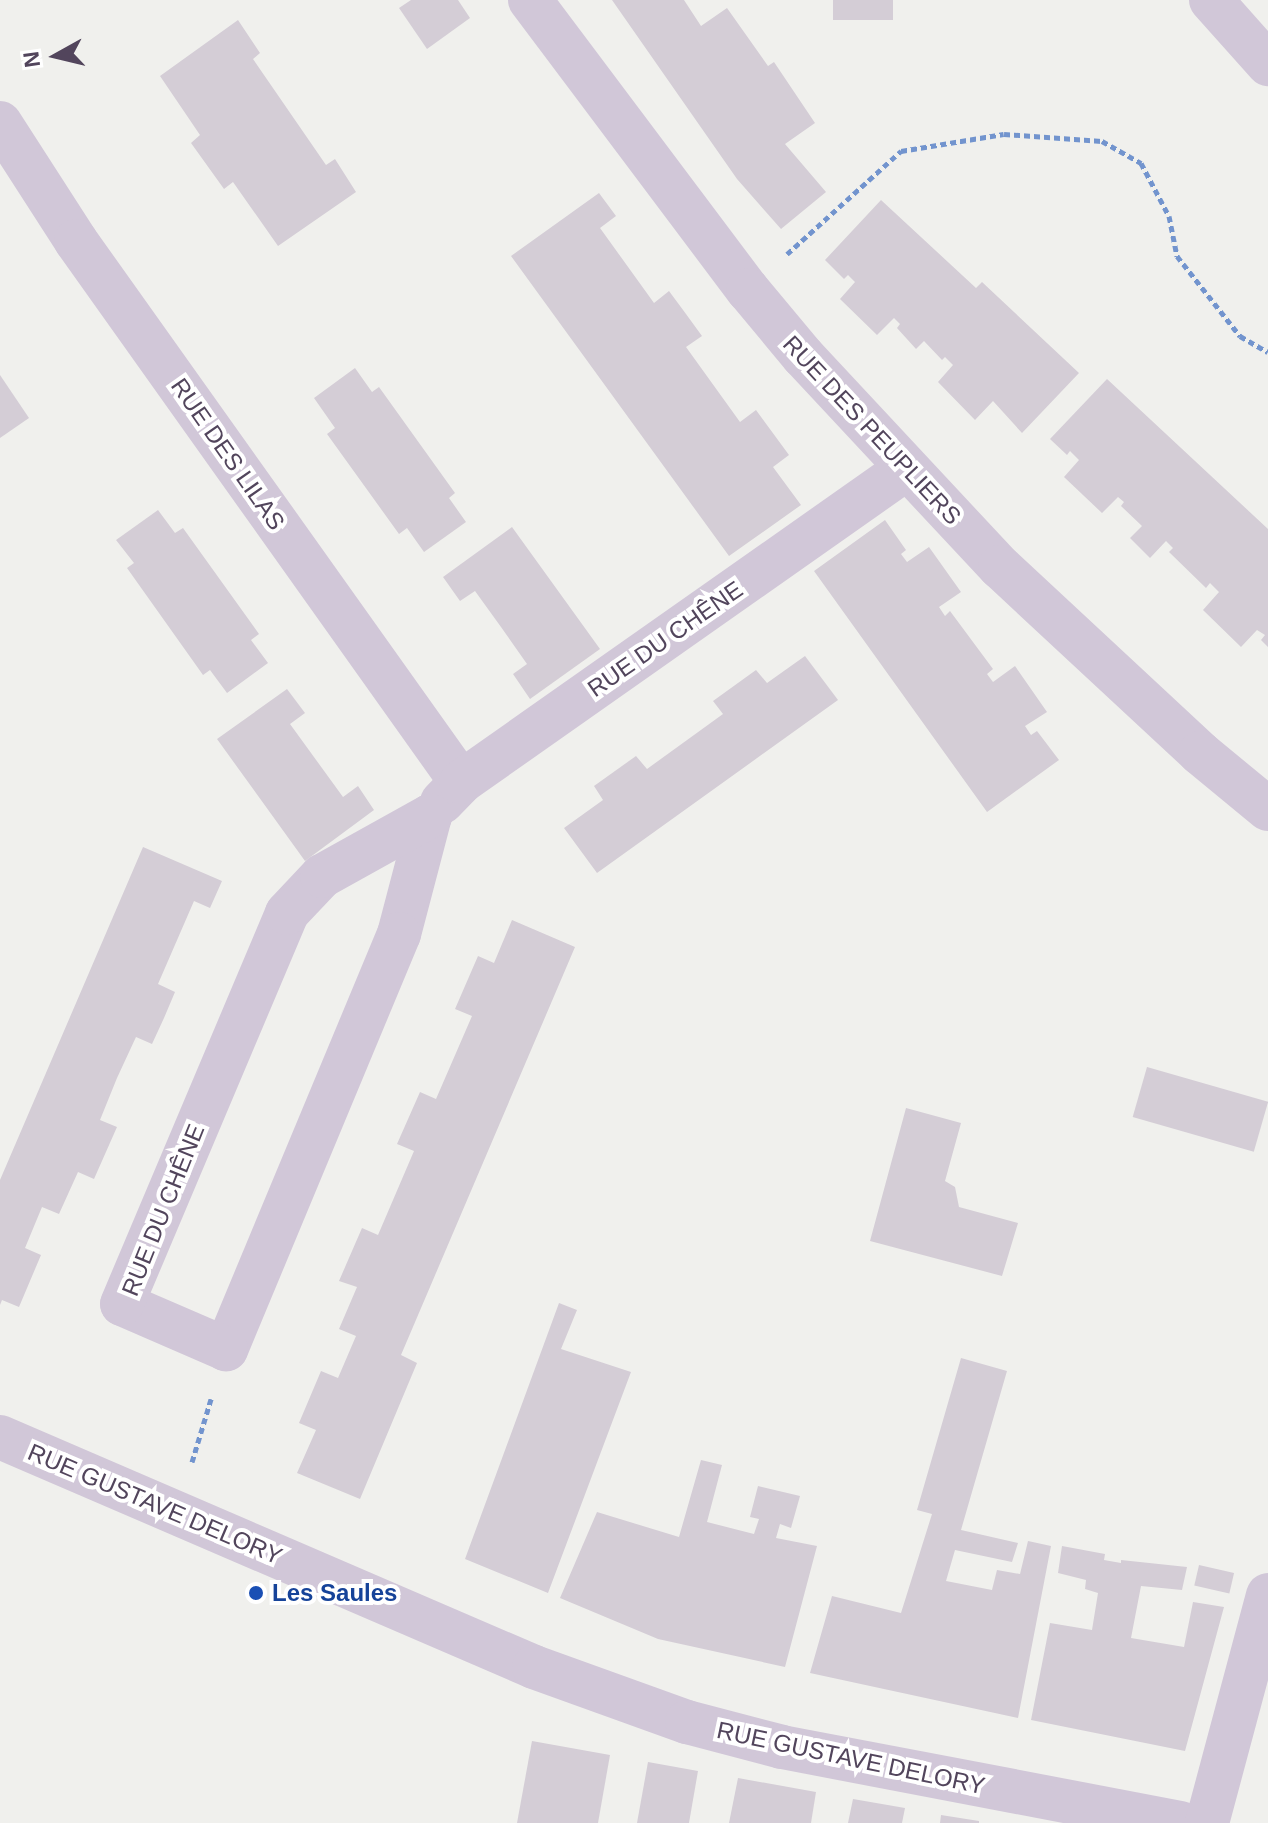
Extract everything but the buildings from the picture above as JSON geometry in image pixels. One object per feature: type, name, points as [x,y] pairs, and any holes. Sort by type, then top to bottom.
[{"type":"street","name":"RUE DES PEUPLIERS","points":[[530,0],[775,325],[906,469],[1036,602],[1210,761],[1268,809]]},
{"type":"street","points":[[1211,0],[1268,64]]},
{"type":"street","name":"RUE DES LILAS","points":[[0,123],[76,241],[461,782]]},
{"type":"street","name":"RUE DU CHÊNE","points":[[430,816],[399,934],[226,1349],[122,1304],[287,913],[322,876],[430,816],[461,782],[906,469]]},
{"type":"street","name":"RUE GUSTAVE DELORY","points":[[0,1437],[548,1673],[687,1722],[797,1751],[1181,1823]]},
{"type":"street","points":[[1207,1823],[1268,1595]]},
{"type":"path","points":[[748,290],[901,151],[1004,134],[1102,141],[1141,163],[1169,216],[1177,256],[1240,336],[1268,352]]},
{"type":"path","points":[[177,1513],[226,1349]]},
{"type":"place","name":"Les Saules","points":[[256,1593]]}]
